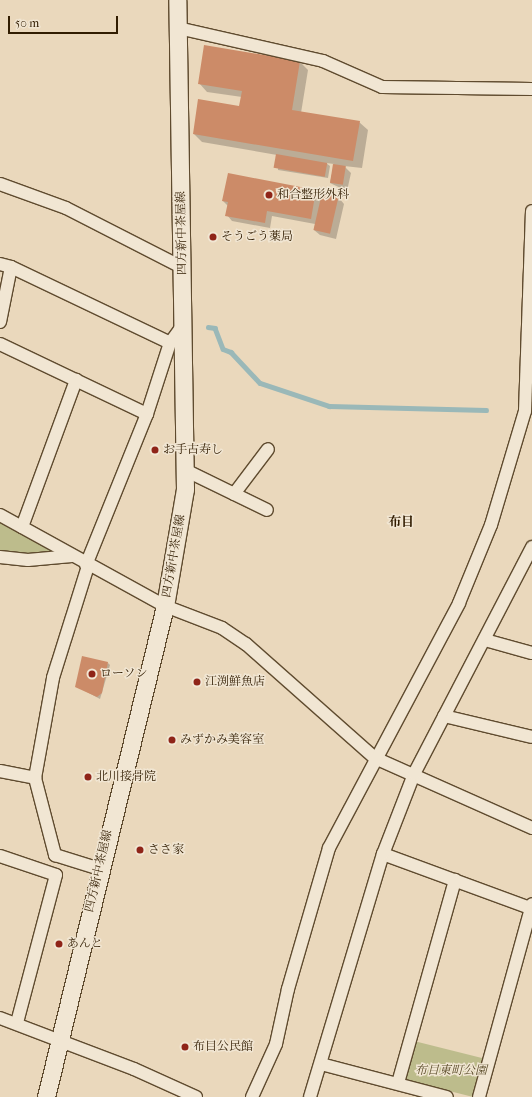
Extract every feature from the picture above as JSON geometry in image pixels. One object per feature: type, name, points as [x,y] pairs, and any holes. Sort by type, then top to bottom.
[{"type":"main road","name":"四方新中茶屋線","points":[[46,1097],[177,553],[185,470],[184,324],[177,0]]},
{"type":"street","points":[[178,28],[322,61],[382,87],[532,89]]},
{"type":"street","points":[[0,184],[66,208],[183,268]]},
{"type":"street","points":[[252,1097],[276,1044],[288,989],[329,848],[375,758],[459,603],[491,525],[529,410],[532,211]]},
{"type":"street","points":[[0,322],[5,265],[170,343]]},
{"type":"street","points":[[17,1023],[56,875],[55,855],[35,778],[54,678],[87,565],[147,414],[170,343],[184,324]]},
{"type":"street","points":[[0,344],[147,414]]},
{"type":"street","points":[[22,527],[76,380]]},
{"type":"street","points":[[234,494],[268,449]]},
{"type":"street","points":[[185,470],[267,510]]},
{"type":"street","points":[[0,515],[87,565],[165,606],[222,628],[246,644],[375,758],[414,774],[532,828]]},
{"type":"street","points":[[310,1097],[383,854],[414,774],[485,640],[530,561],[532,547]]},
{"type":"street","points":[[0,557],[28,560],[72,556]]},
{"type":"street","points":[[485,640],[532,653]]},
{"type":"street","points":[[444,716],[532,737]]},
{"type":"street","points":[[0,771],[35,778]]},
{"type":"street","points":[[383,854],[531,906],[479,1097]]},
{"type":"street","points":[[55,855],[100,869]]},
{"type":"street","points":[[0,856],[56,875]]},
{"type":"street","points":[[398,1083],[455,880]]},
{"type":"street","points":[[0,1018],[60,1040],[196,1097]]},
{"type":"street","points":[[321,1064],[447,1097]]},
{"type":"green space","points":[[0,521],[59,554],[28,556],[0,551]]},
{"type":"green space","name":"布目東町公園","points":[[414,1041],[483,1058],[473,1097],[404,1080]]},
{"type":"building","points":[[204,45],[300,61],[292,110],[360,121],[353,161],[193,134],[198,99],[239,106],[242,91],[198,84]]},
{"type":"building","points":[[276,154],[327,163],[325,177],[274,168]]},
{"type":"building","points":[[333,164],[346,166],[343,185],[330,183]]},
{"type":"building","name":"和合整形外科","points":[[228,173],[316,190],[311,219],[267,211],[265,223],[225,216],[228,202],[222,201]]},
{"type":"building","points":[[322,193],[339,197],[330,234],[313,230]]},
{"type":"building","name":"ローソン","points":[[82,656],[108,662],[102,693],[97,697],[75,687]]},
{"type":"waterway","points":[[208,327],[215,328],[223,349],[231,352],[260,383],[329,406],[486,410]]},
{"type":"place","name":"和合整形外科","points":[[269,195]]},
{"type":"place","name":"そうごう薬局","points":[[213,237]]},
{"type":"place","name":"お手古寿し","points":[[155,450]]},
{"type":"place","name":"ローソン","points":[[92,674]]},
{"type":"place","name":"江渕鮮魚店","points":[[197,682]]},
{"type":"place","name":"みずかみ美容室","points":[[172,740]]},
{"type":"place","name":"北川接骨院","points":[[88,777]]},
{"type":"place","name":"ささ家","points":[[140,850]]},
{"type":"place","name":"あんと","points":[[59,944]]},
{"type":"place","name":"布目公民館","points":[[185,1047]]},
{"type":"district","name":"布目","points":[[401,522]]}]
